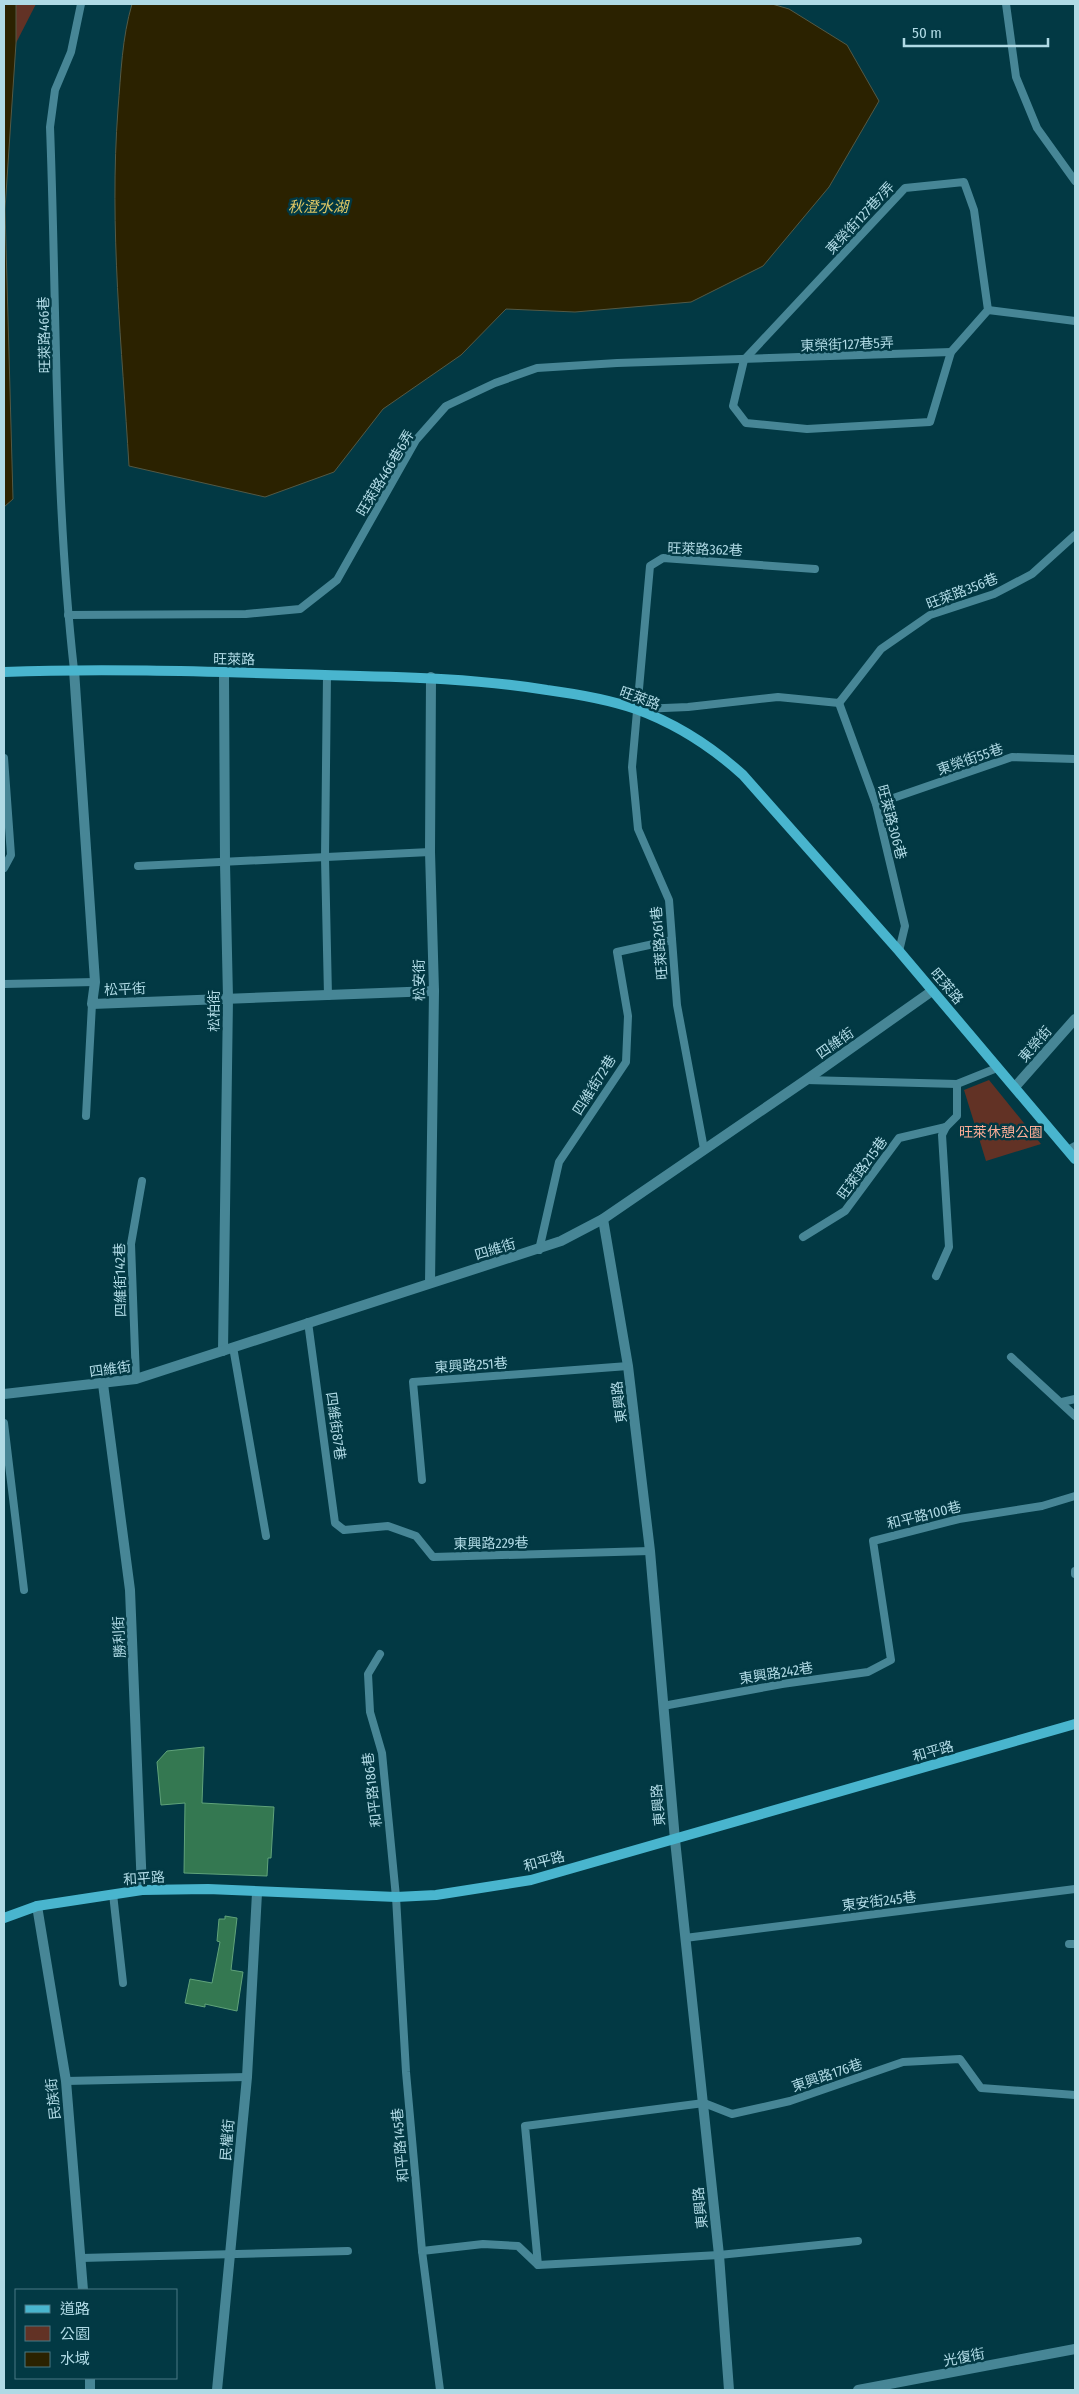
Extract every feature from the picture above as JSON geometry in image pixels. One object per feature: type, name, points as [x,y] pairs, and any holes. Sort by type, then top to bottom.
[{"type":"street","name":"旺萊路","points":[[4,672],[74,670],[431,677],[516,685],[579,694],[636,709],[687,731],[723,757],[743,775],[899,951],[997,1068],[1072,1148],[1075,1159]]},
{"type":"street","name":"松平街","points":[[74,670],[95,982],[92,1004],[434,991]]},
{"type":"street","name":"松柏街","points":[[224,672],[224,863],[228,998],[228,1349]]},
{"type":"street","name":"松安街","points":[[430,1283],[434,991],[430,852],[431,677]]},
{"type":"street","name":"四維街","points":[[4,1394],[136,1380],[308,1322],[539,1250],[582,1231],[603,1219],[932,991]]},
{"type":"street","name":"東榮街","points":[[1015,1087],[1075,1019]]},
{"type":"street","name":"東興路","points":[[603,1219],[628,1366],[650,1551],[675,1840],[719,2255],[728,2390]]},
{"type":"street","name":"勝利街","points":[[104,1384],[130,1590],[142,1890]]},
{"type":"street","name":"和平路","points":[[4,1918],[37,1906],[142,1890],[208,1889],[396,1897],[436,1896],[531,1880],[1075,1724]]},
{"type":"street","name":"民權街","points":[[218,2390],[247,2077],[257,1892]]},
{"type":"street","name":"民族街","points":[[37,1906],[66,2081],[84,2289]]},
{"type":"street","name":"光復街","points":[[858,2390],[1075,2349]]},
{"type":"lane","name":"旺萊路466巷","points":[[74,670],[68,614],[59,423],[50,127],[53,98],[71,52],[81,4]]},
{"type":"lane","points":[[1006,4],[1016,77],[1037,128],[1075,181]]},
{"type":"lane","name":"東榮街127巷7弄","points":[[744,360],[905,188],[964,182],[974,210],[988,310]]},
{"type":"lane","points":[[744,360],[733,406],[746,423],[807,430],[930,422],[952,352],[988,310],[1075,321]]},
{"type":"lane","name":"東榮街127巷5弄","points":[[744,360],[952,352]]},
{"type":"lane","name":"旺萊路466巷6弄","points":[[68,614],[246,614],[300,609],[337,580],[416,440],[446,406],[495,383],[538,368],[617,363],[744,360]]},
{"type":"lane","name":"旺萊路356巷","points":[[839,703],[881,649],[930,615],[994,594],[1032,574],[1075,535]]},
{"type":"lane","name":"旺萊路362巷","points":[[636,709],[650,566],[663,558],[815,568]]},
{"type":"lane","points":[[327,675],[325,858],[328,996]]},
{"type":"lane","points":[[636,709],[688,707],[778,696],[839,703]]},
{"type":"lane","name":"旺萊路306巷","points":[[839,703],[876,804],[905,926],[899,951]]},
{"type":"lane","name":"旺萊路261巷","points":[[636,709],[632,767],[638,830],[669,900],[677,1005],[704,1148]]},
{"type":"lane","name":"東榮街55巷","points":[[876,804],[1012,757],[1075,759]]},
{"type":"lane","points":[[4,758],[11,856],[4,868]]},
{"type":"lane","points":[[138,866],[430,852]]},
{"type":"lane","name":"四維街72巷","points":[[539,1250],[558,1162],[626,1062],[628,1016],[617,952],[672,940]]},
{"type":"lane","points":[[4,984],[95,982]]},
{"type":"lane","points":[[86,1116],[92,1004]]},
{"type":"lane","points":[[806,1080],[957,1084],[997,1068]]},
{"type":"lane","points":[[936,1276],[949,1247],[942,1135],[946,1127],[956,1116],[957,1084]]},
{"type":"lane","name":"旺萊路215巷","points":[[803,1237],[845,1211],[899,1138],[946,1127]]},
{"type":"lane","name":"四維街142巷","points":[[136,1380],[131,1244],[142,1182]]},
{"type":"lane","name":"四維街87巷","points":[[308,1322],[335,1524],[344,1530]]},
{"type":"lane","points":[[228,1349],[266,1536]]},
{"type":"lane","points":[[1011,1357],[1075,1416]]},
{"type":"lane","name":"東興路251巷","points":[[422,1480],[414,1382],[628,1366]]},
{"type":"lane","points":[[1062,1402],[1075,1399]]},
{"type":"lane","points":[[4,1423],[24,1590]]},
{"type":"lane","name":"和平路100巷","points":[[891,1660],[872,1540],[959,1519],[1042,1506],[1075,1496]]},
{"type":"lane","name":"東興路229巷","points":[[344,1530],[388,1526],[416,1536],[434,1557],[650,1551]]},
{"type":"lane","name":"和平路186巷","points":[[380,1654],[368,1674],[370,1712],[382,1753],[396,1897]]},
{"type":"lane","name":"東興路242巷","points":[[663,1706],[782,1684],[868,1672],[891,1660]]},
{"type":"lane","name":"東安街245巷","points":[[686,1938],[1075,1889]]},
{"type":"lane","points":[[113,1894],[123,1983]]},
{"type":"lane","name":"和平路145巷","points":[[396,1897],[406,2072],[422,2251],[440,2390]]},
{"type":"lane","name":"東興路176巷","points":[[704,2103],[732,2114],[790,2101],[903,2062],[960,2059],[981,2088],[1075,2095]]},
{"type":"lane","points":[[66,2081],[247,2077]]},
{"type":"lane","points":[[538,2265],[525,2126],[704,2103]]},
{"type":"lane","points":[[422,2251],[483,2244],[518,2246],[538,2265],[719,2255],[858,2240]]},
{"type":"lane","points":[[81,2258],[230,2256],[348,2251]]},
{"type":"green space","points":[[16,4],[36,4],[16,43]]},
{"type":"green space","name":"旺萊休憩公園","points":[[989,1080],[1041,1144],[986,1161],[964,1090]]},
{"type":"water","points":[[4,4],[16,4],[16,43],[5,209],[13,499],[4,507]]},
{"type":"water","name":"秋澄水湖","points":[[132,4],[772,4],[789,9],[847,45],[879,101],[829,187],[763,266],[691,302],[575,312],[506,309],[461,355],[383,409],[334,472],[265,497],[129,466],[117,288],[115,198],[121,69],[126,30]]},
{"type":"building","points":[[204,1747],[202,1803],[274,1807],[271,1858],[268,1858],[267,1876],[184,1873],[185,1803],[161,1805],[157,1762],[167,1751]]},
{"type":"building","points":[[225,1916],[237,1918],[231,1970],[243,1972],[237,2011],[205,2004],[205,2007],[185,2003],[190,1979],[212,1983],[220,1942],[217,1941],[219,1919],[225,1919]]}]
